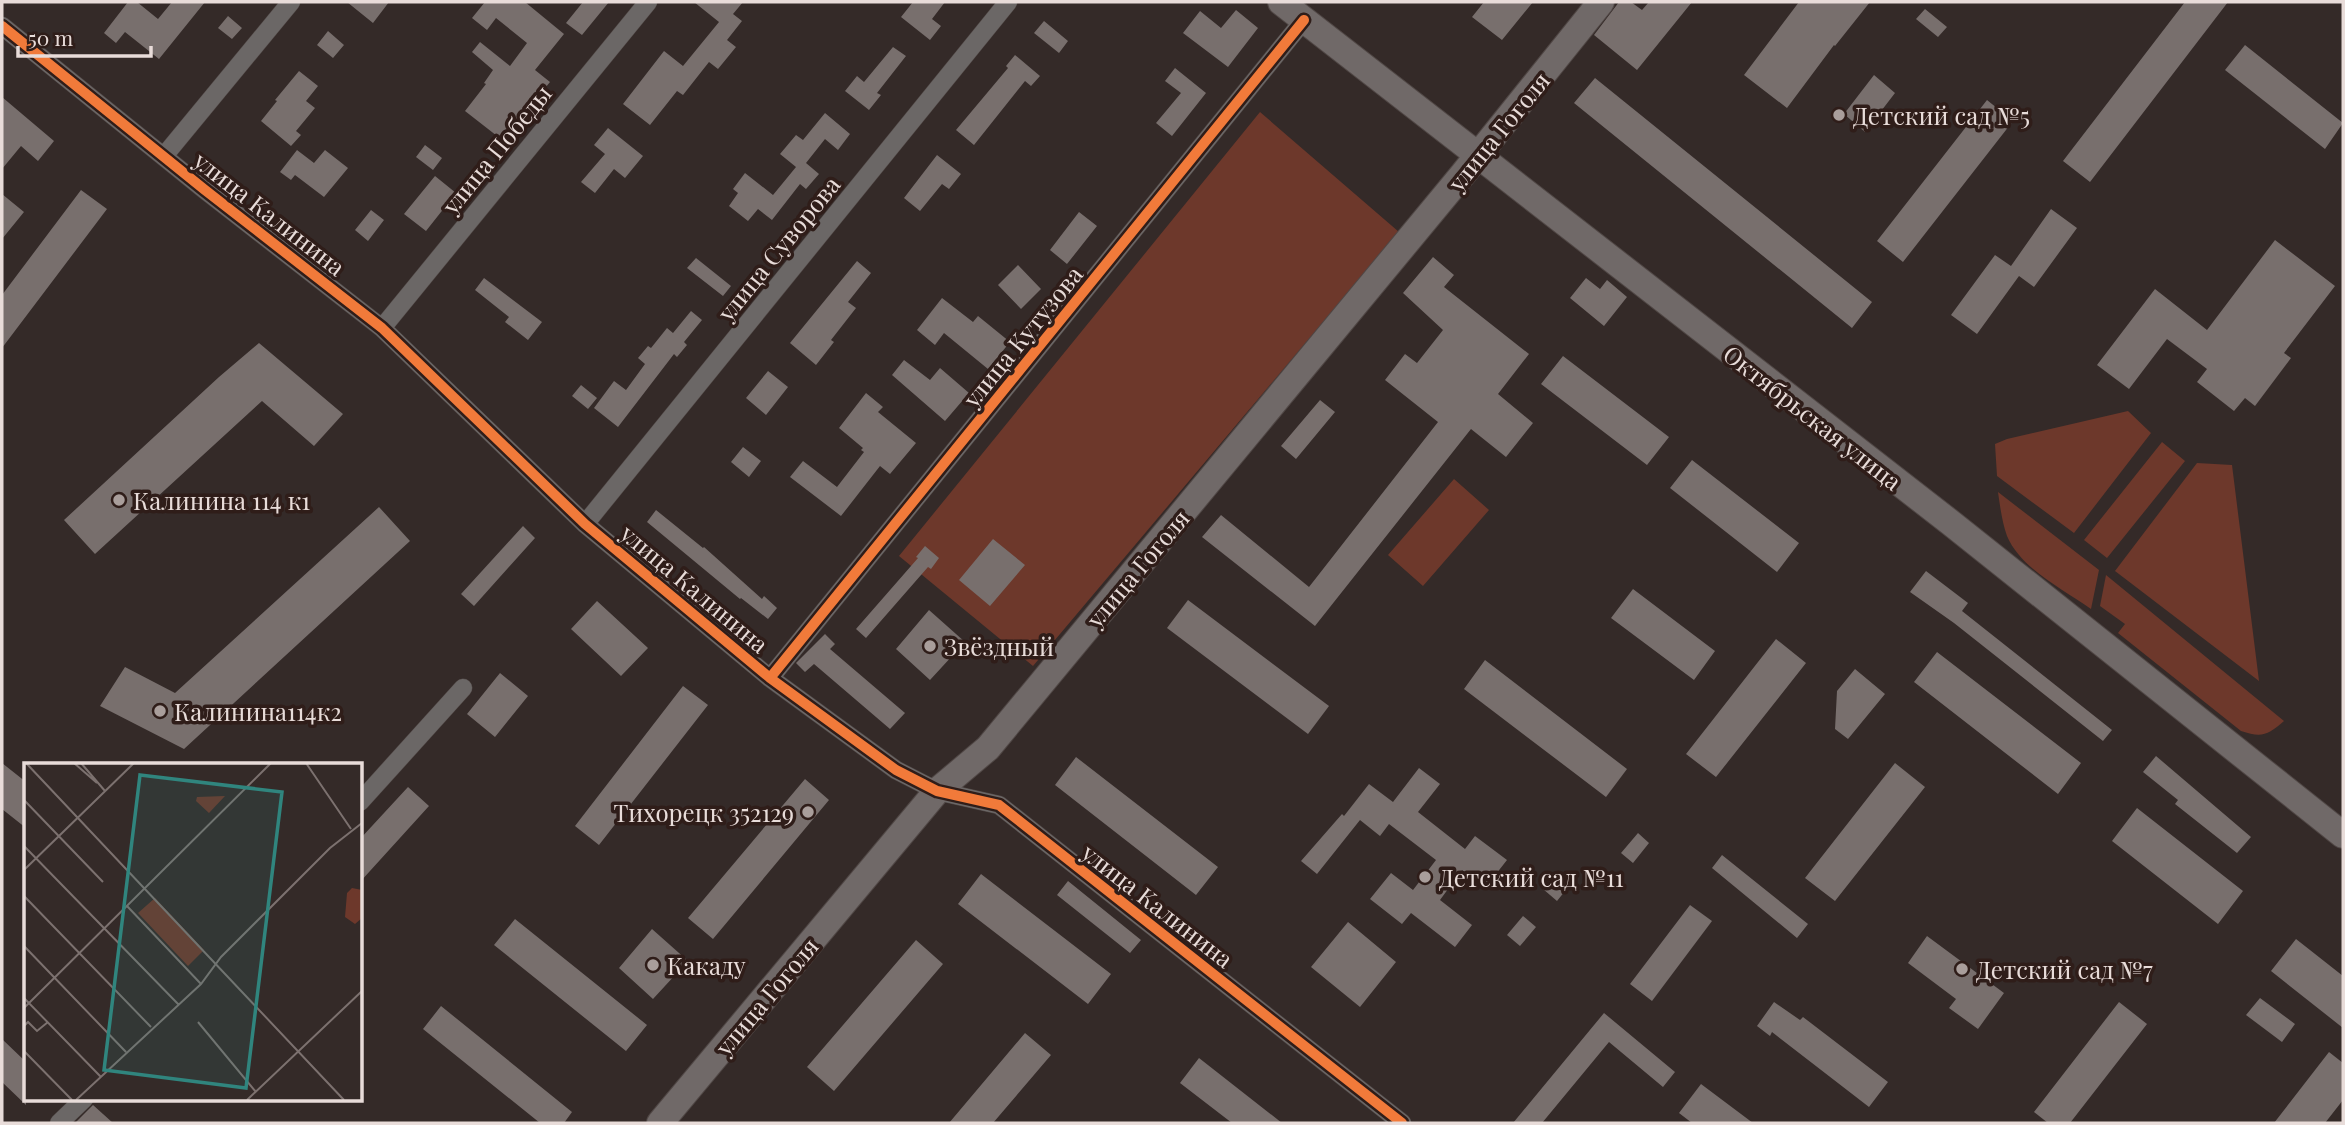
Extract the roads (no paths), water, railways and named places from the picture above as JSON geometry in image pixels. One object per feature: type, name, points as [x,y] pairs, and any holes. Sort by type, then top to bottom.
[{"type":"main road","name":"Октябрьская улица","points":[[1281,2],[1951,523],[2343,835]]},
{"type":"main road","name":"улица Гоголя","points":[[660,1123],[937,791],[988,748],[1478,157],[1601,2]]},
{"type":"street","points":[[164,156],[291,2]]},
{"type":"street","name":"улица Победы","points":[[382,328],[648,2]]},
{"type":"street","name":"улица Суворова","points":[[585,524],[1008,2]]},
{"type":"street","name":"улица Кутузова","points":[[770,678],[1304,20]]},
{"type":"street","name":"улица Калинина","points":[[2,26],[382,328],[585,524],[770,678],[896,770],[937,791],[999,806],[1402,1123]]},
{"type":"street","points":[[362,800],[463,688]]},
{"type":"street","points":[[59,1123],[83,1100]]},
{"type":"place","name":"Детский сад №5","points":[[1839,115]]},
{"type":"place","name":"Калинина 114 к1","points":[[119,500]]},
{"type":"place","name":"Звёздный","points":[[930,646]]},
{"type":"place","name":"Калинина114к2","points":[[160,711]]},
{"type":"place","name":"Тихорецк 352129","points":[[808,812]]},
{"type":"place","name":"Детский сад №11","points":[[1425,877]]},
{"type":"place","name":"Какаду","points":[[653,965]]},
{"type":"place","name":"Детский сад №7","points":[[1962,969]]}]
